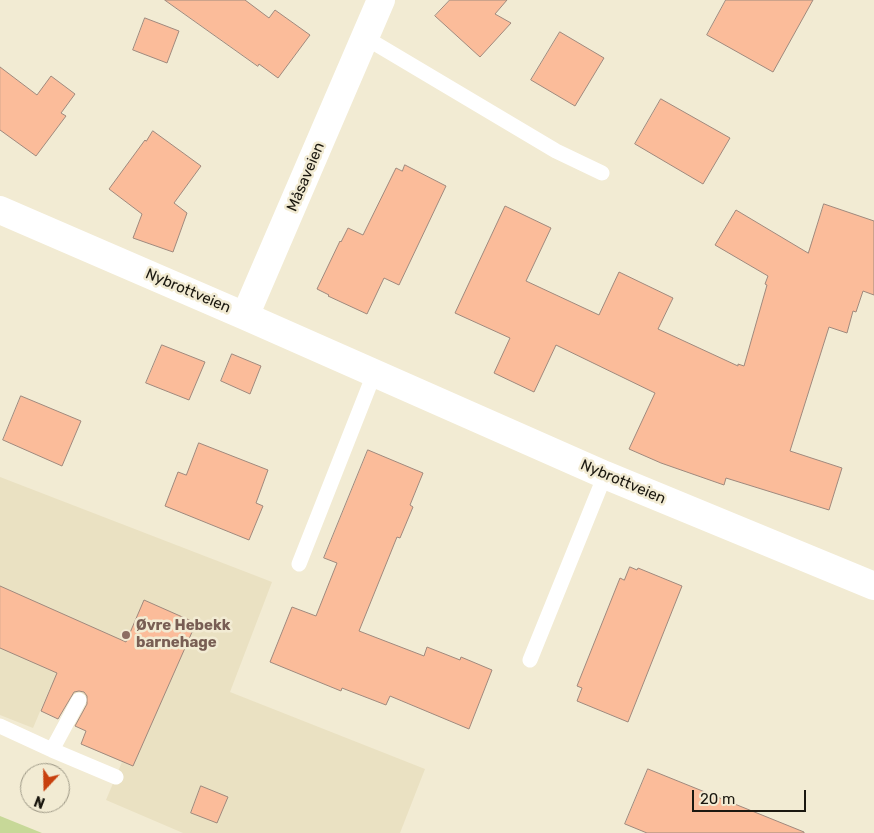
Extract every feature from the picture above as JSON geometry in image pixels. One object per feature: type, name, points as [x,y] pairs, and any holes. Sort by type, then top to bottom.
[{"type":"street","name":"Måsaveien","points":[[246,316],[381,0]]},
{"type":"street","name":"Nybrottveien","points":[[0,210],[246,316],[605,475],[874,586]]},
{"type":"lane","points":[[366,38],[556,151],[602,174]]},
{"type":"lane","points":[[299,564],[374,374]]},
{"type":"lane","points":[[530,660],[605,475]]},
{"type":"lane","points":[[52,750],[79,700]]},
{"type":"lane","points":[[0,726],[116,777]]},
{"type":"shaded area","name":"Øvre Hebekk barnehage","points":[[0,477],[272,582],[230,692],[425,769],[400,833],[183,833],[106,800],[122,762],[81,744],[96,708],[50,688],[33,728],[0,715]]},
{"type":"green space","points":[[0,816],[42,833],[0,833]]},
{"type":"building","points":[[165,0],[245,0],[269,18],[275,10],[310,35],[278,78]]},
{"type":"building","points":[[450,0],[507,0],[495,14],[511,23],[480,57],[435,16]]},
{"type":"building","points":[[726,0],[813,0],[773,72],[707,35]]},
{"type":"building","points":[[145,18],[179,31],[167,63],[133,50]]},
{"type":"building","points":[[560,32],[604,58],[575,106],[531,80]]},
{"type":"building","points":[[0,67],[37,95],[51,76],[75,94],[61,113],[66,116],[36,156],[0,130]]},
{"type":"building","points":[[661,99],[730,138],[703,184],[635,144]]},
{"type":"building","points":[[153,131],[201,166],[174,203],[187,213],[173,252],[133,238],[142,214],[109,189]]},
{"type":"building","points":[[405,165],[446,186],[399,285],[384,278],[367,314],[317,289],[348,228],[363,235],[396,168],[402,171]]},
{"type":"building","points":[[824,204],[874,221],[874,295],[863,291],[856,312],[853,311],[847,333],[829,327],[790,451],[842,468],[829,510],[726,478],[724,485],[661,463],[629,449],[655,393],[556,345],[534,392],[494,373],[510,338],[455,313],[505,206],[551,228],[526,281],[599,315],[619,272],[673,298],[658,329],[738,366],[738,364],[744,366],[768,276],[715,245],[736,210],[808,253]]},
{"type":"building","points":[[162,345],[205,362],[189,400],[146,383]]},
{"type":"building","points":[[232,354],[261,366],[250,394],[221,381]]},
{"type":"building","points":[[21,396],[81,421],[62,466],[3,440]]},
{"type":"building","points":[[199,443],[268,470],[256,503],[263,506],[249,540],[165,506],[178,472],[186,475]]},
{"type":"building","points":[[368,450],[423,473],[410,505],[413,507],[400,538],[397,537],[359,631],[424,656],[427,647],[460,660],[461,657],[492,670],[469,729],[390,696],[386,705],[342,688],[341,691],[270,662],[292,607],[316,616],[337,563],[324,558]]},
{"type":"building","points":[[630,567],[637,570],[638,568],[682,586],[628,722],[577,701],[582,688],[577,686],[620,578],[624,580]]},
{"type":"building","points":[[0,586],[126,642],[144,600],[196,623],[133,766],[81,744],[86,731],[75,726],[87,704],[87,696],[84,692],[74,692],[58,719],[41,711],[57,673],[0,648]]},
{"type":"building","points":[[648,769],[804,833],[647,833],[625,824]]},
{"type":"building","points":[[201,786],[228,797],[217,823],[191,813]]},
{"type":"place","name":"Øvre Hebekk barnehage","points":[[126,635]]}]
